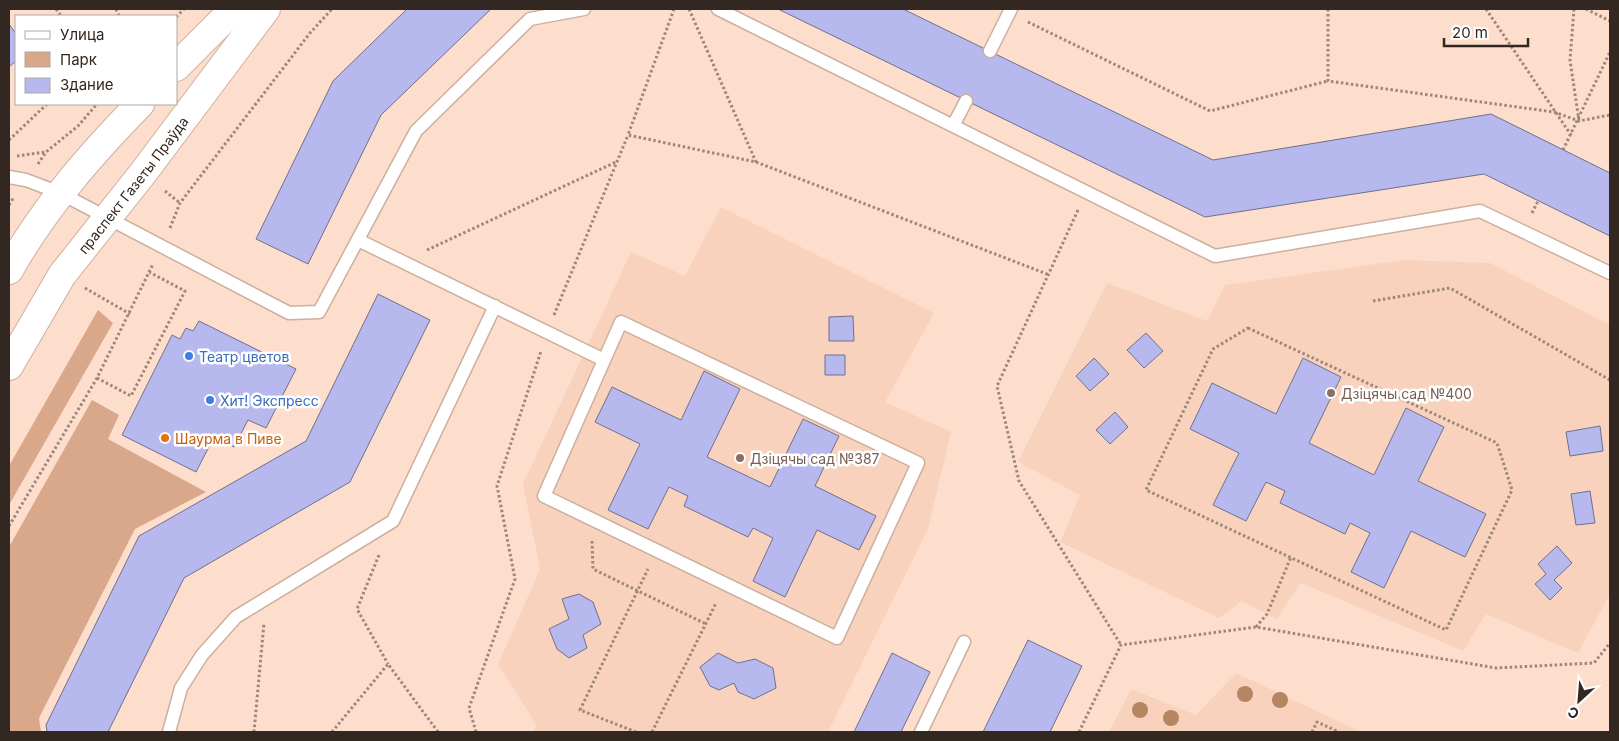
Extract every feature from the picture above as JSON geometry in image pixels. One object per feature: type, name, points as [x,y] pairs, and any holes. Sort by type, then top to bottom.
[{"type":"street","points":[[178,65],[234,9]]},
{"type":"street","name":"праспект Газеты Праўда","points":[[9,366],[62,275],[144,173],[266,9]]},
{"type":"street","points":[[9,270],[60,193],[101,144],[139,105]]},
{"type":"lane","points":[[9,177],[26,180],[60,193],[106,218],[163,245],[290,313],[320,312],[416,131],[530,19],[584,9]]},
{"type":"lane","points":[[718,9],[954,124],[1087,193],[1215,256],[1480,211],[1610,273]]},
{"type":"lane","points":[[990,52],[1010,11]]},
{"type":"lane","points":[[954,124],[966,101]]},
{"type":"lane","points":[[358,240],[604,360]]},
{"type":"lane","points":[[169,732],[181,688],[202,655],[236,616],[393,521],[494,306]]},
{"type":"lane","points":[[621,322],[918,463],[837,638],[591,518],[544,496],[621,322]]},
{"type":"lane","points":[[921,732],[964,642]]},
{"type":"path","points":[[9,526],[97,378],[163,245],[180,203],[310,34],[332,9]]},
{"type":"path","points":[[476,732],[469,708],[515,579],[497,486],[547,332],[628,135],[674,9]]},
{"type":"path","points":[[689,9],[756,162]]},
{"type":"path","points":[[1328,9],[1328,81]]},
{"type":"path","points":[[1486,9],[1571,135]]},
{"type":"path","points":[[1574,9],[1570,60],[1579,121]]},
{"type":"path","points":[[1586,9],[1610,21]]},
{"type":"path","points":[[1010,11],[1210,111],[1328,81],[1554,112],[1579,121],[1610,115]]},
{"type":"path","points":[[1563,150],[1579,121],[1610,52]]},
{"type":"path","points":[[9,140],[47,105]]},
{"type":"path","points":[[36,166],[46,152],[78,126],[96,105]]},
{"type":"path","points":[[628,135],[756,162],[1047,274]]},
{"type":"path","points":[[9,156],[46,152]]},
{"type":"path","points":[[402,262],[617,162]]},
{"type":"path","points":[[1087,193],[1047,274],[997,386],[1019,482],[1121,645]]},
{"type":"path","points":[[97,378],[131,396],[185,291],[149,272]]},
{"type":"path","points":[[1373,301],[1450,288],[1610,380]]},
{"type":"path","points":[[1248,328],[1497,443],[1512,490],[1446,630],[1291,557],[1146,490],[1213,349],[1248,328]]},
{"type":"path","points":[[591,518],[593,569],[706,624]]},
{"type":"path","points":[[393,521],[357,608],[388,664],[438,732]]},
{"type":"path","points":[[636,732],[580,710],[657,551]]},
{"type":"path","points":[[1256,627],[1267,614],[1291,557]]},
{"type":"path","points":[[652,732],[725,584]]},
{"type":"path","points":[[254,732],[266,598]]},
{"type":"path","points":[[1121,645],[1256,627],[1496,668],[1594,663],[1610,643]]},
{"type":"path","points":[[1078,732],[1121,645]]},
{"type":"path","points":[[332,732],[388,664]]},
{"type":"path","points":[[1312,732],[1317,722],[1339,732]]},
{"type":"shaded area","name":"Дзіцячы сад №387","points":[[721,207],[934,313],[885,402],[951,432],[928,529],[828,732],[533,732],[537,725],[498,665],[540,569],[523,484],[631,252],[685,276]]},
{"type":"shaded area","name":"Дзіцячы сад №400","points":[[1404,260],[1490,263],[1610,325],[1610,594],[1578,653],[1486,614],[1463,651],[1301,583],[1277,619],[1242,601],[1219,618],[1060,542],[1080,495],[1018,462],[1107,283],[1207,321],[1225,285]]},
{"type":"shaded area","points":[[1236,673],[1361,732],[1109,732],[1131,689],[1196,715]]},
{"type":"green space","points":[[98,310],[113,323],[9,505],[9,466]]},
{"type":"green space","points":[[92,400],[119,415],[108,439],[206,492],[135,529],[39,718],[41,732],[9,732],[9,547]]},
{"type":"building","points":[[407,9],[491,9],[381,115],[308,264],[256,239],[333,81]]},
{"type":"building","points":[[778,9],[903,9],[1213,160],[1491,114],[1610,173],[1610,236],[1484,174],[1205,217]]},
{"type":"building","points":[[9,24],[15,33],[15,62],[9,67]]},
{"type":"building","points":[[378,294],[430,320],[350,482],[184,578],[108,732],[47,732],[46,725],[139,536],[306,441]]},
{"type":"building","points":[[853,316],[854,341],[829,341],[829,317]]},
{"type":"building","name":"Хит! Экспресс","points":[[199,321],[296,369],[266,428],[248,420],[234,447],[214,437],[196,472],[122,435],[172,335],[180,339],[186,328],[193,331]]},
{"type":"building","points":[[1146,333],[1163,351],[1144,368],[1127,350]]},
{"type":"building","points":[[825,355],[845,355],[845,375],[825,375]]},
{"type":"building","points":[[1094,358],[1109,374],[1090,391],[1076,376]]},
{"type":"building","points":[[1303,358],[1341,377],[1309,443],[1374,475],[1406,408],[1444,427],[1418,481],[1486,514],[1465,557],[1411,531],[1384,588],[1351,572],[1370,533],[1350,523],[1345,534],[1280,503],[1285,491],[1266,482],[1246,521],[1213,505],[1239,453],[1190,429],[1212,383],[1276,414]]},
{"type":"building","points":[[704,371],[740,389],[707,457],[770,487],[803,419],[839,436],[815,486],[876,516],[859,550],[817,530],[785,597],[753,581],[773,538],[753,528],[748,537],[684,506],[688,496],[669,487],[648,529],[608,510],[640,444],[595,422],[612,387],[681,420]]},
{"type":"building","points":[[1115,412],[1128,427],[1110,444],[1096,430]]},
{"type":"building","points":[[1600,426],[1603,451],[1570,456],[1566,432]]},
{"type":"building","points":[[1590,491],[1595,523],[1576,525],[1571,494]]},
{"type":"building","points":[[1557,546],[1572,563],[1554,580],[1562,588],[1550,600],[1535,584],[1546,574],[1538,564]]},
{"type":"building","points":[[579,594],[593,602],[601,624],[583,635],[587,648],[569,658],[557,649],[549,629],[569,619],[562,599]]},
{"type":"building","points":[[1028,640],[1082,666],[1050,732],[983,732]]},
{"type":"building","points":[[718,653],[738,663],[755,659],[773,668],[776,688],[754,699],[738,692],[734,683],[719,690],[710,686],[700,667]]},
{"type":"building","points":[[892,653],[930,672],[901,732],[854,732]]},
{"type":"place","name":"Театр цветов","points":[[189,356]]},
{"type":"place","name":"Дзіцячы сад №400","points":[[1331,393]]},
{"type":"place","name":"Хит! Экспресс","points":[[210,400]]},
{"type":"place","name":"Шаурма в Пиве","points":[[165,438]]},
{"type":"place","name":"Дзіцячы сад №387","points":[[740,458]]}]
